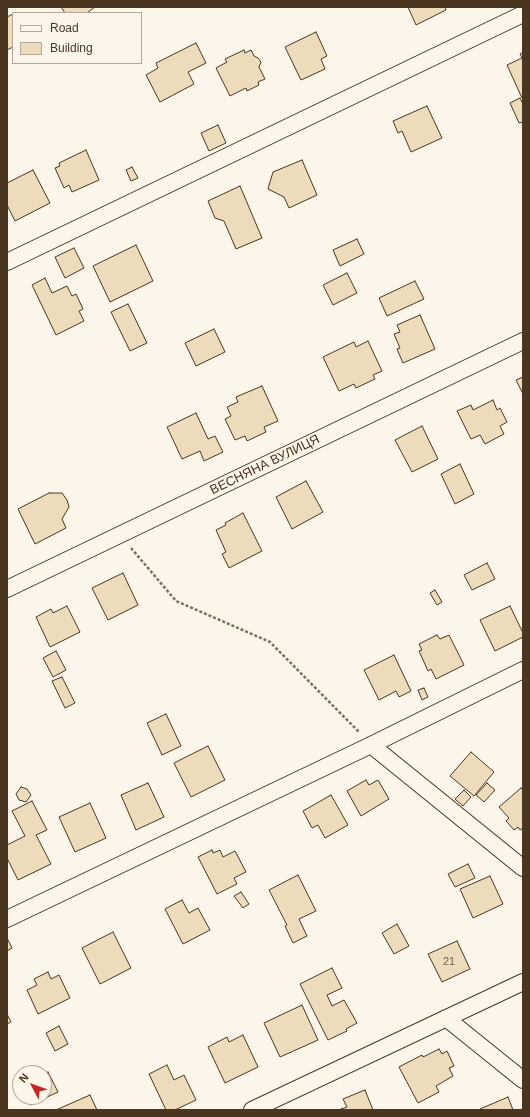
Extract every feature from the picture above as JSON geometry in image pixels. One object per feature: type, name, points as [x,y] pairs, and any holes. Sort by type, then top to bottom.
[{"type":"street","points":[[7,262],[523,14]]},
{"type":"street","name":"ВЕСНЯНА ВУЛИЦЯ","points":[[7,589],[523,341]]},
{"type":"street","points":[[7,919],[372,745],[523,670]]},
{"type":"street","points":[[372,745],[523,868]]},
{"type":"street","points":[[252,1110],[523,982]]},
{"type":"street","points":[[446,1018],[523,1080]]},
{"type":"path","points":[[120,535],[176,601],[270,642],[372,745]]},
{"type":"building","points":[[61,7],[95,7],[88,12],[64,12]]},
{"type":"building","points":[[408,7],[445,7],[446,10],[416,25]]},
{"type":"building","points":[[12,14],[12,48],[7,50],[7,17]]},
{"type":"building","points":[[316,32],[327,56],[321,59],[325,69],[301,80],[285,47]]},
{"type":"building","points":[[196,43],[206,63],[188,72],[194,84],[160,102],[146,75],[158,68],[156,63]]},
{"type":"building","points":[[244,50],[245,53],[251,50],[254,56],[261,62],[259,67],[265,79],[258,82],[259,85],[247,91],[246,88],[230,96],[216,68],[227,62],[225,59]]},
{"type":"building","points":[[523,52],[522,98],[507,65],[522,58],[520,54]]},
{"type":"building","points":[[520,98],[523,104],[523,122],[519,123],[510,103]]},
{"type":"building","points":[[427,106],[442,138],[411,152],[402,131],[398,133],[393,121]]},
{"type":"building","points":[[218,125],[226,143],[209,151],[201,133]]},
{"type":"building","points":[[86,150],[99,180],[72,192],[69,185],[64,188],[55,168],[60,166],[59,163]]},
{"type":"building","points":[[302,160],[317,195],[289,208],[284,197],[268,189],[273,172]]},
{"type":"building","points":[[132,167],[138,178],[131,181],[126,170]]},
{"type":"building","points":[[33,170],[50,203],[15,221],[7,205],[7,183]]},
{"type":"building","points":[[240,186],[262,238],[236,249],[224,221],[215,218],[208,201]]},
{"type":"building","points":[[357,239],[364,254],[340,266],[333,250]]},
{"type":"building","points":[[136,245],[153,281],[110,302],[93,266]]},
{"type":"building","points":[[74,248],[84,268],[65,278],[55,257]]},
{"type":"building","points":[[347,273],[357,293],[333,305],[323,285]]},
{"type":"building","points":[[45,278],[52,293],[67,286],[72,296],[76,294],[83,309],[79,311],[84,321],[56,335],[32,285]]},
{"type":"building","points":[[415,281],[424,299],[387,316],[379,298]]},
{"type":"building","points":[[128,304],[147,343],[130,351],[111,312]]},
{"type":"building","points":[[420,315],[435,349],[403,363],[397,349],[400,348],[394,334],[400,332],[397,325]]},
{"type":"building","points":[[214,329],[225,352],[196,366],[185,343]]},
{"type":"building","points":[[368,341],[382,371],[373,375],[375,379],[356,388],[354,384],[339,391],[323,357],[354,342],[356,347]]},
{"type":"building","points":[[523,377],[523,394],[516,380]]},
{"type":"building","points":[[262,386],[278,421],[264,427],[266,432],[247,441],[245,436],[235,440],[225,419],[231,416],[227,407],[238,402],[236,397]]},
{"type":"building","points":[[493,400],[497,410],[500,408],[507,422],[500,426],[504,434],[485,444],[480,435],[471,439],[457,411],[471,405],[473,410]]},
{"type":"building","points":[[196,413],[208,439],[215,436],[223,452],[204,461],[200,451],[182,459],[167,427]]},
{"type":"building","points":[[422,426],[438,459],[412,472],[395,440]]},
{"type":"building","points":[[460,464],[474,494],[455,504],[441,474]]},
{"type":"building","points":[[306,481],[323,512],[292,529],[276,497]]},
{"type":"building","points":[[49,493],[62,493],[67,500],[69,507],[62,519],[66,528],[35,544],[18,509]]},
{"type":"building","points":[[243,513],[262,551],[229,568],[222,554],[226,552],[216,530]]},
{"type":"building","points":[[487,563],[495,579],[472,590],[464,575]]},
{"type":"building","points":[[123,573],[138,605],[108,620],[92,588]]},
{"type":"building","points":[[435,590],[442,602],[437,605],[430,593]]},
{"type":"building","points":[[67,606],[80,632],[50,647],[36,617],[51,609],[53,613]]},
{"type":"building","points":[[510,606],[523,633],[523,637],[495,651],[480,620]]},
{"type":"building","points":[[437,635],[440,639],[449,635],[464,665],[436,679],[431,669],[428,671],[419,651],[422,650],[419,644]]},
{"type":"building","points":[[56,651],[66,670],[53,677],[43,658]]},
{"type":"building","points":[[394,655],[411,691],[399,697],[396,691],[379,700],[364,670]]},
{"type":"building","points":[[62,677],[75,703],[65,708],[52,681]]},
{"type":"building","points":[[424,688],[428,697],[422,700],[418,690]]},
{"type":"building","points":[[166,714],[181,746],[162,755],[147,723]]},
{"type":"building","points":[[208,746],[225,780],[191,797],[174,763]]},
{"type":"building","points":[[471,752],[494,772],[474,796],[450,776]]},
{"type":"building","points":[[366,780],[369,785],[378,780],[389,799],[361,816],[347,791]]},
{"type":"building","points":[[148,783],[164,817],[136,830],[121,795]]},
{"type":"building","points":[[487,783],[495,790],[484,802],[476,795]]},
{"type":"building","points":[[21,787],[27,789],[31,795],[26,802],[19,800],[16,794]]},
{"type":"building","points":[[521,788],[523,790],[523,828],[520,830],[518,827],[514,830],[506,821],[509,818],[499,807]]},
{"type":"building","points":[[464,790],[471,797],[463,806],[455,799]]},
{"type":"building","points":[[331,795],[348,825],[325,838],[318,825],[312,828],[303,811]]},
{"type":"building","points":[[32,801],[47,830],[36,835],[51,864],[18,880],[7,858],[7,845],[25,836],[12,811]]},
{"type":"building","points":[[90,803],[106,838],[75,852],[59,817]]},
{"type":"building","points":[[212,850],[213,853],[220,850],[223,857],[235,851],[246,872],[234,878],[237,884],[217,894],[198,857]]},
{"type":"building","points":[[468,864],[475,878],[455,887],[448,874]]},
{"type":"building","points":[[298,875],[316,911],[299,919],[307,936],[293,943],[285,926],[287,925],[269,890]]},
{"type":"building","points":[[490,876],[503,904],[473,918],[460,889]]},
{"type":"building","points":[[241,892],[249,904],[243,908],[234,896]]},
{"type":"building","points":[[182,900],[189,913],[198,908],[210,930],[183,944],[165,909]]},
{"type":"building","points":[[397,924],[409,946],[394,954],[382,933]]},
{"type":"building","points":[[113,932],[131,968],[100,984],[82,948]]},
{"type":"building","points":[[7,938],[12,948],[7,951]]},
{"type":"building","points":[[457,941],[470,969],[442,982],[428,954]]},
{"type":"building","points":[[332,968],[342,988],[327,995],[332,1006],[344,1000],[357,1023],[346,1029],[347,1031],[328,1040],[300,984]]},
{"type":"building","points":[[48,972],[51,979],[59,975],[70,998],[38,1014],[27,990],[37,985],[34,979]]},
{"type":"building","points":[[302,1005],[318,1040],[280,1057],[264,1023]]},
{"type":"building","points":[[7,1014],[11,1022],[7,1024]]},
{"type":"building","points":[[59,1026],[68,1044],[55,1051],[46,1033]]},
{"type":"building","points":[[243,1035],[258,1067],[225,1083],[208,1047],[227,1037],[229,1042]]},
{"type":"building","points":[[439,1049],[442,1054],[447,1051],[454,1066],[449,1068],[453,1076],[436,1086],[439,1092],[418,1103],[399,1067],[422,1055],[423,1057]]},
{"type":"building","points":[[167,1065],[174,1080],[184,1075],[196,1100],[175,1110],[166,1110],[149,1074]]},
{"type":"building","points":[[52,1080],[58,1092],[52,1095]]},
{"type":"building","points":[[365,1090],[373,1110],[338,1110],[347,1107],[343,1099]]},
{"type":"building","points":[[90,1095],[97,1110],[56,1110]]},
{"type":"building","points":[[508,1097],[513,1110],[480,1109]]}]
